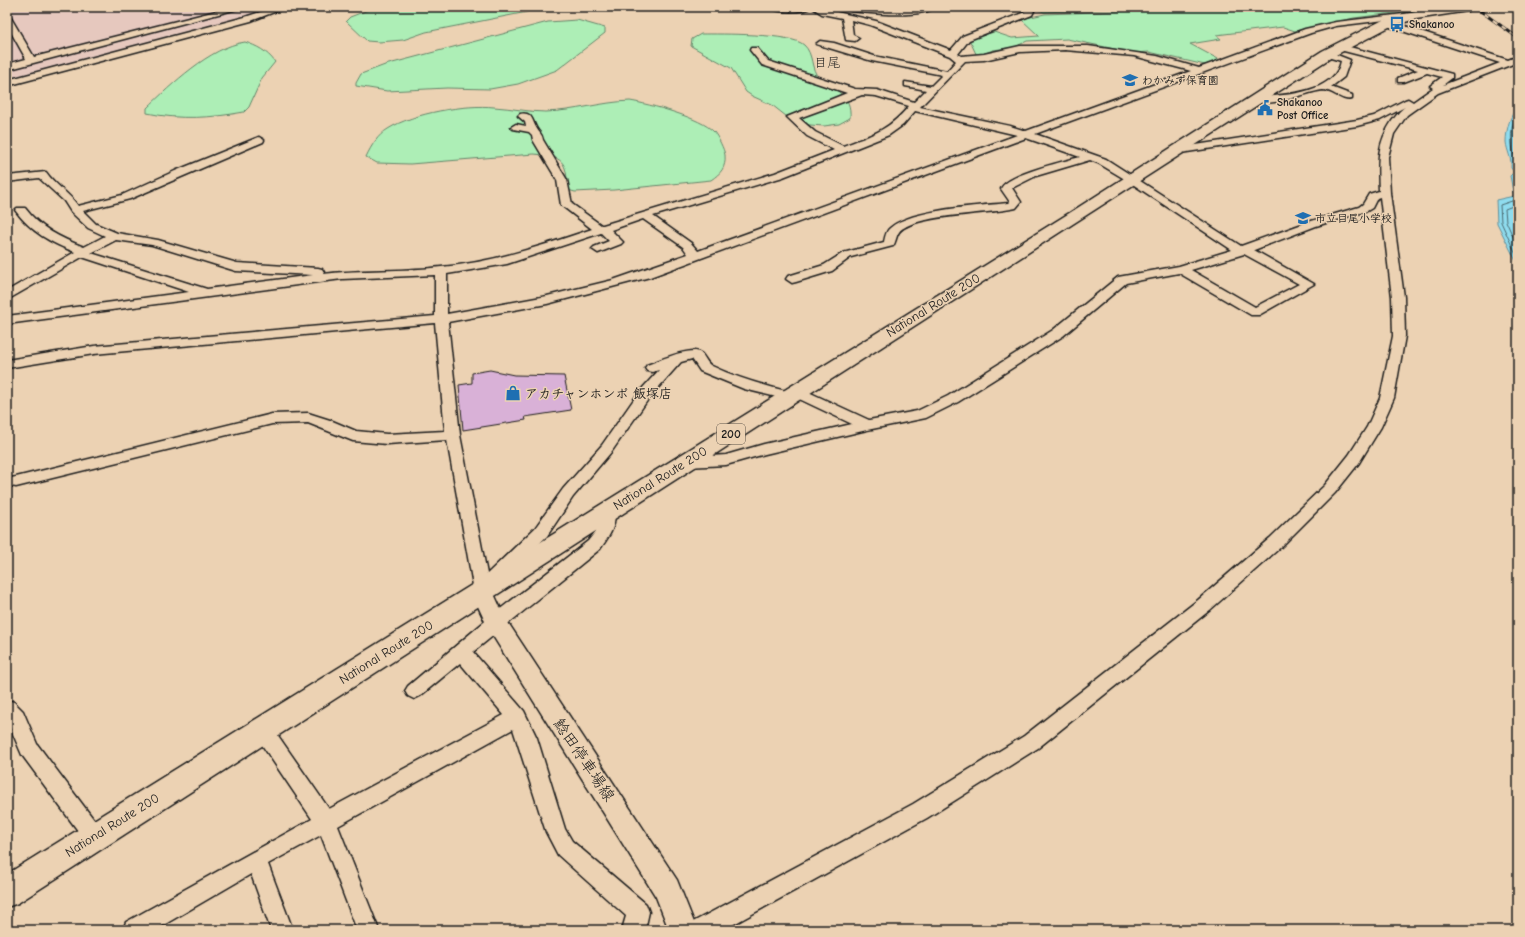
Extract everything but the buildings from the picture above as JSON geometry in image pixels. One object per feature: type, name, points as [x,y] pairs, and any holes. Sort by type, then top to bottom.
[{"type":"highway","name":"National Route 200","points":[[9,889],[687,462],[1333,50],[1380,26],[1427,13],[1468,7]]},
{"type":"main road","name":"鯰田停車場線","points":[[482,591],[496,622],[667,889],[683,930]]},
{"type":"street","points":[[7,67],[241,7]]},
{"type":"street","points":[[7,83],[248,19],[283,7]]},
{"type":"street","points":[[774,7],[782,9],[807,7]]},
{"type":"street","points":[[815,7],[825,12],[873,23],[956,56],[986,56],[1004,51],[1021,49],[1073,48],[1108,50],[1178,63],[1200,71]]},
{"type":"street","points":[[844,7],[864,11],[881,12],[925,10],[931,7]]},
{"type":"street","points":[[7,320],[342,275],[441,271],[480,265],[526,255],[644,215],[779,174],[885,132],[900,124],[914,106],[959,64],[956,56],[966,38],[1029,13],[1030,11],[1024,7]]},
{"type":"street","points":[[7,364],[94,350],[441,318],[503,309],[586,292],[646,274],[1308,31],[1353,21],[1427,13]]},
{"type":"street","points":[[846,17],[848,38],[855,38]]},
{"type":"street","points":[[7,18],[31,60]]},
{"type":"street","points":[[1353,21],[1380,26],[1509,63]]},
{"type":"street","points":[[820,44],[834,46],[872,58],[949,74]]},
{"type":"street","points":[[754,50],[765,63],[861,93]]},
{"type":"street","points":[[1333,50],[1449,76],[1434,86],[1433,88],[1435,91]]},
{"type":"street","points":[[1258,99],[1279,98],[1323,87],[1336,81],[1346,65],[1346,60],[1333,50]]},
{"type":"street","points":[[701,930],[920,811],[1031,742],[1204,605],[1276,542],[1330,489],[1354,459],[1374,427],[1387,398],[1394,370],[1399,336],[1398,297],[1385,193],[1383,157],[1389,134],[1403,113],[1435,91],[1518,59]]},
{"type":"street","points":[[1405,80],[1427,70]]},
{"type":"street","points":[[842,150],[811,134],[792,117],[861,93],[869,80]]},
{"type":"street","points":[[908,84],[933,89]]},
{"type":"street","points":[[823,85],[861,93],[890,96],[914,106],[1010,129],[1092,157],[1132,179],[1242,250],[1308,284],[1255,312],[1181,269]]},
{"type":"street","points":[[1323,87],[1349,97]]},
{"type":"street","points":[[1174,151],[1357,123],[1377,118],[1410,101],[1424,98]]},
{"type":"street","points":[[523,116],[530,121],[532,130]]},
{"type":"street","points":[[516,128],[532,130],[537,134],[538,140],[562,180],[567,205],[617,242],[598,250]]},
{"type":"street","points":[[76,210],[126,197],[179,173],[260,140]]},
{"type":"street","points":[[792,280],[828,268],[847,255],[889,244],[893,231],[912,221],[941,214],[1012,206],[1016,202],[1006,189],[1007,186],[1032,174],[1092,157]]},
{"type":"street","points":[[7,179],[42,174],[45,179],[68,199],[76,210],[92,226],[114,236],[154,242],[236,267],[342,275]]},
{"type":"street","points":[[687,462],[726,460],[764,449],[867,425],[921,415],[954,398],[1058,333],[1122,280],[1181,269],[1242,250],[1292,231],[1359,211],[1368,206],[1373,196],[1385,193]]},
{"type":"street","points":[[21,210],[29,222],[54,240],[82,252],[208,294]]},
{"type":"street","points":[[644,215],[687,245],[695,256]]},
{"type":"street","points":[[7,296],[82,252],[114,236]]},
{"type":"street","points":[[441,271],[441,318],[453,435],[482,591]]},
{"type":"street","points":[[652,368],[676,359],[694,355],[699,358],[701,364],[705,368],[749,386],[793,394],[867,425]]},
{"type":"street","points":[[482,591],[500,569],[540,532],[568,493],[607,448],[644,395],[676,359]]},
{"type":"street","points":[[16,482],[272,419],[308,418],[325,423],[353,436],[387,439],[453,435]]},
{"type":"street","points":[[414,691],[496,622],[594,545],[604,532],[606,512]]},
{"type":"street","points":[[462,652],[517,717],[526,738],[556,832],[565,848],[638,912],[636,925],[633,930]]},
{"type":"street","points":[[7,708],[16,717],[29,749],[94,836]]},
{"type":"street","points":[[134,930],[256,860],[517,717]]},
{"type":"street","points":[[263,730],[326,822],[368,930]]},
{"type":"street","points":[[256,860],[282,930]]},
{"type":"shaded area","points":[[7,7],[272,7],[251,14],[7,79]]},
{"type":"green space","points":[[376,7],[535,7],[527,12],[426,32],[403,40],[379,42],[367,41],[346,21],[350,17]]},
{"type":"green space","points":[[1031,7],[1139,7],[1139,8],[1044,12]]},
{"type":"green space","points":[[1143,7],[1443,7],[1354,18],[1295,31],[1283,27],[1216,35],[1221,39],[1190,44],[1220,60],[1205,65],[1149,52],[1134,53],[1067,39],[1027,41],[1015,47],[993,50],[977,56],[969,39],[994,32],[1012,38],[1039,36],[1021,19],[1045,14],[1144,10]]},
{"type":"green space","points":[[577,20],[605,28],[605,33],[557,70],[518,84],[490,89],[447,88],[387,91],[356,86],[361,74],[385,65],[548,22]]},
{"type":"green space","points":[[701,34],[771,36],[797,41],[804,45],[807,49],[814,70],[819,78],[845,98],[850,110],[850,118],[839,124],[824,126],[796,124],[772,105],[746,92],[731,68],[691,46],[692,39]]},
{"type":"green space","points":[[245,42],[262,49],[275,62],[262,78],[249,107],[244,112],[220,116],[196,117],[171,117],[147,113],[147,108],[192,68],[218,51],[232,45]]},
{"type":"green space","points":[[630,101],[675,112],[708,127],[714,132],[721,143],[725,155],[724,167],[718,175],[711,180],[614,190],[575,192],[568,190],[566,172],[562,162],[544,155],[534,154],[410,164],[377,163],[366,157],[375,141],[381,134],[399,123],[425,114],[455,108],[482,106],[546,112]]},
{"type":"water","points":[[1518,106],[1518,265],[1497,223],[1496,200],[1514,196],[1510,176],[1514,172],[1511,168],[1506,137],[1511,118]]},
{"type":"railway","points":[[1475,7],[1518,38]]},
{"type":"place","name":"Shakanoo","points":[[1397,24]]},
{"type":"place","name":"わかみず保育園","points":[[1130,80]]},
{"type":"place","name":"Shakanoo Post Office","points":[[1265,108]]},
{"type":"place","name":"市立目尾小学校","points":[[1303,218]]},
{"type":"place","name":"アカチャンホンポ 飯塚店","points":[[513,393]]},
{"type":"district","name":"目尾","points":[[827,62]]}]
